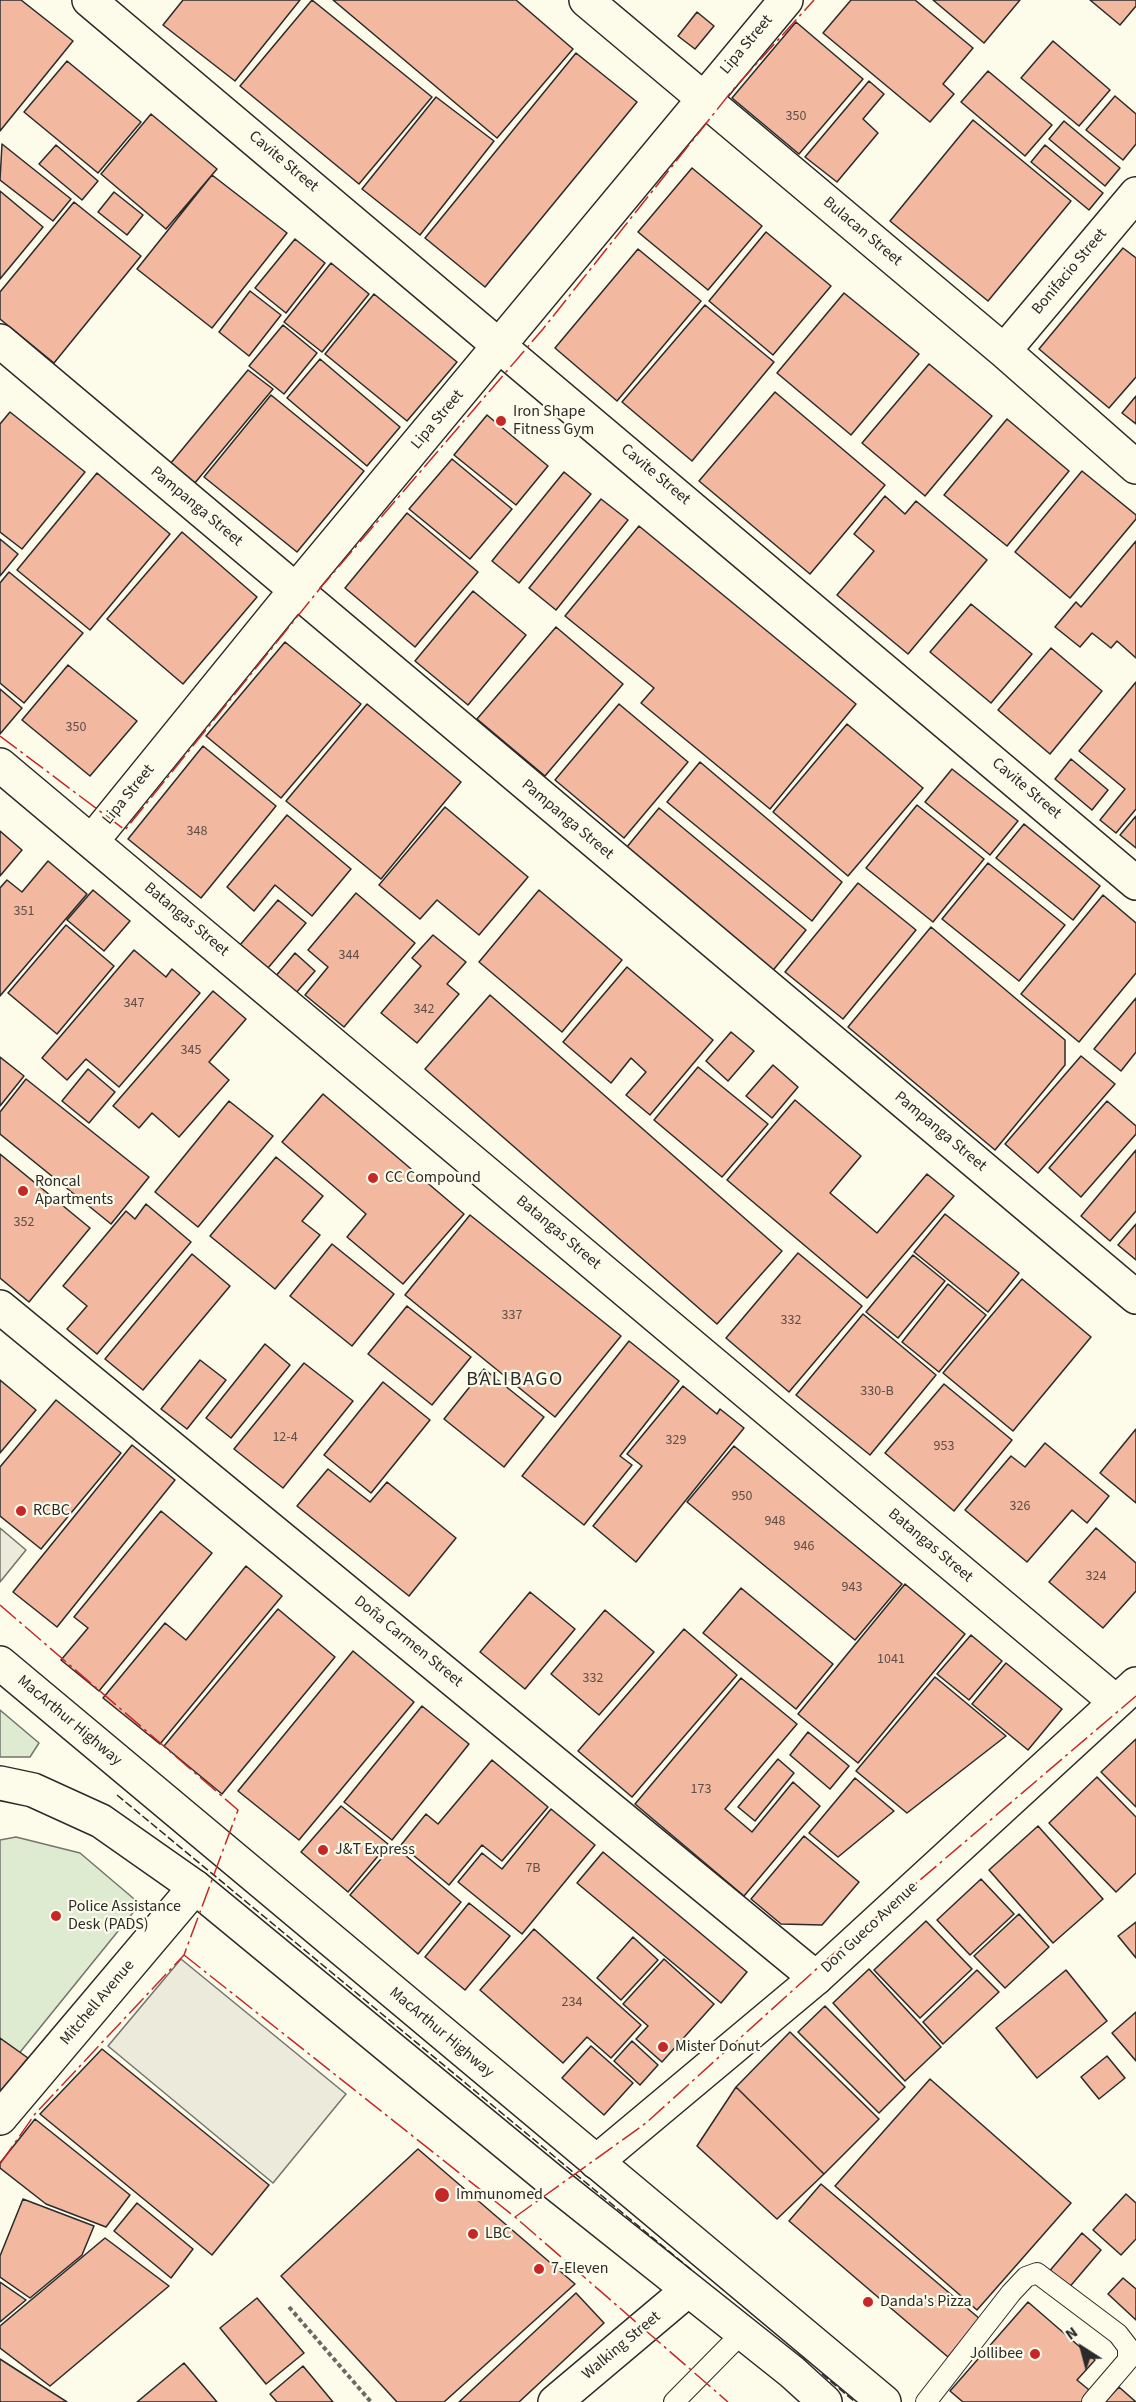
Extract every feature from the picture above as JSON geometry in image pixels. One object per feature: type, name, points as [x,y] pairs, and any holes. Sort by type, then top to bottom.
[{"type":"main road","name":"Cavite Street","points":[[89,0],[501,345],[1136,883]]},
{"type":"main road","name":"Bulacan Street","points":[[586,0],[1004,351],[1136,467]]},
{"type":"main road","name":"Lipa Street","points":[[92,841],[295,591],[786,0]]},
{"type":"main road","name":"Bonifacio Street","points":[[1004,351],[1136,194]]},
{"type":"main road","name":"Pampanga Street","points":[[0,342],[1136,1297]]},
{"type":"main road","name":"Batangas Street","points":[[0,765],[1126,1693]]},
{"type":"main road","name":"Doña Carmen Street","points":[[0,1307],[816,1978]]},
{"type":"main road","name":"MacArthur Highway","points":[[0,1663],[884,2402]]},
{"type":"main road","name":"Don Gueco Avenue","points":[[596,2162],[816,1978],[1126,1693]]},
{"type":"main road","points":[[0,1783],[33,1790],[101,1821],[195,1887],[688,2290],[792,2372],[821,2401]]},
{"type":"main road","name":"Mitchell Avenue","points":[[0,2118],[195,1887]]},
{"type":"main road","name":"Walking Street","points":[[555,2402],[688,2290]]},
{"type":"lane","points":[[926,2402],[1011,2293],[1026,2277],[1036,2273],[1118,2334],[1128,2347],[1128,2360],[1092,2402]]},
{"type":"lane","points":[[674,2402],[742,2333]]},
{"type":"path","points":[[289,2307],[371,2402]]},
{"type":"green space","points":[[0,1710],[39,1743],[30,1757],[0,1757]]},
{"type":"green space","points":[[16,1837],[80,1853],[140,1904],[0,2077],[0,1840]]},
{"type":"shaded area","points":[[0,1528],[26,1550],[0,1582]]},
{"type":"shaded area","points":[[181,1959],[346,2094],[273,2183],[108,2046]]},
{"type":"building","points":[[0,0],[21,0],[73,41],[0,131]]},
{"type":"building","points":[[183,0],[300,0],[235,81],[163,25]]},
{"type":"building","points":[[312,0],[432,97],[359,184],[240,86]]},
{"type":"building","points":[[333,0],[516,0],[573,49],[497,138]]},
{"type":"building","points":[[851,0],[915,0],[973,48],[943,84],[954,94],[930,122],[823,33]]},
{"type":"building","points":[[933,0],[1020,0],[984,43]]},
{"type":"building","points":[[1090,0],[1136,0],[1136,6],[1120,25]]},
{"type":"building","points":[[697,12],[714,26],[695,49],[678,36]]},
{"type":"building","points":[[796,22],[863,79],[799,154],[732,98]]},
{"type":"building","points":[[1053,41],[1110,90],[1079,126],[1021,78]]},
{"type":"building","points":[[576,53],[637,102],[485,287],[425,238]]},
{"type":"building","points":[[67,61],[141,122],[98,173],[24,112]]},
{"type":"building","points":[[988,71],[1052,125],[1025,156],[961,102]]},
{"type":"building","points":[[869,81],[884,94],[863,119],[878,133],[837,182],[805,157]]},
{"type":"building","points":[[1115,96],[1136,114],[1136,144],[1123,160],[1086,130]]},
{"type":"building","points":[[436,97],[494,141],[420,235],[362,189]]},
{"type":"building","points":[[151,114],[217,169],[166,229],[101,174]]},
{"type":"building","points":[[973,120],[1071,201],[988,301],[890,221]]},
{"type":"building","points":[[1064,121],[1120,168],[1105,186],[1049,139]]},
{"type":"building","points":[[2,144],[71,199],[53,221],[0,180]]},
{"type":"building","points":[[56,145],[98,181],[82,200],[39,164]]},
{"type":"building","points":[[1045,145],[1103,193],[1089,210],[1031,162]]},
{"type":"building","points":[[692,168],[762,226],[708,290],[638,232]]},
{"type":"building","points":[[212,175],[287,233],[212,328],[137,269]]},
{"type":"building","points":[[0,191],[43,227],[0,279]]},
{"type":"building","points":[[114,192],[143,215],[127,235],[98,212]]},
{"type":"building","points":[[74,202],[141,256],[54,363],[0,319],[0,292]]},
{"type":"building","points":[[766,232],[831,286],[773,355],[709,301]]},
{"type":"building","points":[[295,239],[325,263],[286,313],[255,288]]},
{"type":"building","points":[[1123,248],[1136,258],[1136,377],[1109,408],[1039,349]]},
{"type":"building","points":[[638,249],[701,301],[617,401],[555,348]]},
{"type":"building","points":[[331,263],[369,294],[322,352],[284,322]]},
{"type":"building","points":[[250,291],[281,315],[249,356],[219,332]]},
{"type":"building","points":[[844,293],[919,354],[851,435],[777,373]]},
{"type":"building","points":[[374,294],[457,362],[407,421],[325,354]]},
{"type":"building","points":[[705,305],[774,362],[692,461],[622,402]]},
{"type":"building","points":[[283,325],[317,353],[284,394],[249,366]]},
{"type":"building","points":[[320,359],[400,427],[367,466],[287,398]]},
{"type":"building","points":[[929,364],[992,416],[925,496],[862,443]]},
{"type":"building","points":[[248,370],[273,389],[194,484],[170,464]]},
{"type":"building","points":[[775,392],[885,485],[810,574],[699,481]]},
{"type":"building","points":[[271,395],[364,471],[297,552],[204,477]]},
{"type":"building","points":[[1136,396],[1136,424],[1122,413]]},
{"type":"building","points":[[10,412],[85,472],[22,549],[0,532],[0,424]]},
{"type":"building","points":[[487,415],[548,466],[516,505],[454,455]]},
{"type":"building","points":[[1007,419],[1069,471],[1007,546],[944,495]]},
{"type":"building","points":[[452,459],[512,509],[470,559],[409,509]]},
{"type":"building","points":[[1082,471],[1136,515],[1136,519],[1070,598],[1015,552]]},
{"type":"building","points":[[564,472],[591,494],[519,583],[492,561]]},
{"type":"building","points":[[97,473],[170,534],[90,630],[17,570]]},
{"type":"building","points":[[885,496],[905,514],[916,501],[987,560],[908,654],[837,595],[874,551],[854,534]]},
{"type":"building","points":[[601,499],[628,520],[556,610],[529,588]]},
{"type":"building","points":[[407,513],[478,572],[415,647],[345,588]]},
{"type":"building","points":[[639,526],[856,704],[770,809],[641,703],[654,688],[565,616]]},
{"type":"building","points":[[182,532],[257,597],[183,684],[107,619]]},
{"type":"building","points":[[0,539],[18,554],[0,576]]},
{"type":"building","points":[[1136,541],[1136,658],[1117,641],[1111,648],[1092,633],[1080,647],[1055,627],[1076,602],[1081,607]]},
{"type":"building","points":[[9,572],[83,633],[24,703],[0,683],[0,583]]},
{"type":"building","points":[[473,591],[526,635],[468,705],[415,661]]},
{"type":"building","points":[[971,604],[1032,654],[991,703],[930,652]]},
{"type":"building","points":[[556,627],[623,684],[545,776],[477,719]]},
{"type":"building","points":[[285,642],[361,704],[281,798],[206,736]]},
{"type":"building","points":[[1051,648],[1102,691],[1050,754],[998,710]]},
{"type":"building","points":[[68,665],[137,721],[90,776],[22,720]]},
{"type":"building","points":[[1136,682],[1136,809],[1116,833],[1100,820],[1125,789],[1079,751]]},
{"type":"building","points":[[0,689],[22,708],[0,734]]},
{"type":"building","points":[[367,704],[461,782],[381,879],[286,801]]},
{"type":"building","points":[[619,704],[688,762],[624,838],[555,780]]},
{"type":"building","points":[[847,724],[923,788],[848,876],[773,812]]},
{"type":"building","points":[[203,746],[276,806],[201,898],[128,839]]},
{"type":"building","points":[[1071,759],[1108,790],[1092,810],[1055,779]]},
{"type":"building","points":[[700,762],[842,882],[812,921],[667,802]]},
{"type":"building","points":[[952,769],[1018,821],[990,855],[925,802]]},
{"type":"building","points":[[917,805],[984,859],[933,922],[866,868]]},
{"type":"building","points":[[445,807],[528,877],[479,935],[437,900],[420,919],[379,885]]},
{"type":"building","points":[[659,808],[806,930],[770,974],[622,853]]},
{"type":"building","points":[[287,815],[351,869],[312,916],[275,885],[254,911],[227,887]]},
{"type":"building","points":[[1136,816],[1136,848],[1120,835]]},
{"type":"building","points":[[1024,824],[1100,886],[1073,920],[996,858]]},
{"type":"building","points":[[0,831],[22,850],[0,876]]},
{"type":"building","points":[[48,861],[87,894],[0,996],[0,888],[7,880],[22,892]]},
{"type":"building","points":[[988,863],[1065,925],[1019,981],[942,919]]},
{"type":"building","points":[[858,883],[916,930],[843,1019],[785,972]]},
{"type":"building","points":[[93,890],[130,921],[104,951],[67,920]]},
{"type":"building","points":[[539,890],[622,960],[562,1032],[479,962]]},
{"type":"building","points":[[356,893],[415,943],[344,1027],[305,995],[328,967],[308,950]]},
{"type":"building","points":[[1103,895],[1136,923],[1136,973],[1079,1042],[1021,994]]},
{"type":"building","points":[[278,900],[306,923],[268,968],[240,945]]},
{"type":"building","points":[[66,925],[114,966],[57,1034],[8,993]]},
{"type":"building","points":[[931,927],[1065,1040],[1065,1065],[995,1150],[848,1027]]},
{"type":"building","points":[[433,935],[466,962],[447,984],[459,994],[417,1043],[381,1013],[421,966],[412,958]]},
{"type":"building","points":[[134,950],[166,977],[172,969],[200,993],[119,1087],[86,1059],[67,1080],[42,1058]]},
{"type":"building","points":[[295,953],[315,971],[295,994],[275,977]]},
{"type":"building","points":[[627,967],[713,1040],[650,1115],[626,1095],[646,1072],[631,1058],[611,1083],[563,1042]]},
{"type":"building","points":[[213,991],[246,1019],[209,1062],[229,1080],[179,1137],[152,1113],[139,1128],[113,1106]]},
{"type":"building","points":[[490,995],[782,1251],[717,1324],[425,1069]]},
{"type":"building","points":[[1136,998],[1136,1052],[1121,1071],[1094,1049]]},
{"type":"building","points":[[731,1032],[754,1051],[728,1081],[706,1061]]},
{"type":"building","points":[[1081,1056],[1115,1084],[1038,1173],[1005,1144]]},
{"type":"building","points":[[0,1057],[24,1076],[0,1106]]},
{"type":"building","points":[[773,1065],[798,1087],[772,1118],[746,1096]]},
{"type":"building","points":[[698,1067],[768,1124],[722,1177],[654,1120]]},
{"type":"building","points":[[88,1069],[115,1092],[89,1123],[62,1101]]},
{"type":"building","points":[[26,1079],[149,1177],[111,1224],[0,1134],[0,1112]]},
{"type":"building","name":"CC Compound","points":[[323,1094],[464,1214],[403,1284],[347,1237],[366,1214],[282,1142]]},
{"type":"building","points":[[795,1100],[861,1156],[830,1193],[877,1233],[927,1174],[954,1196],[867,1298],[727,1180]]},
{"type":"building","points":[[229,1101],[273,1136],[198,1227],[155,1192]]},
{"type":"building","points":[[1107,1101],[1136,1126],[1136,1134],[1081,1197],[1049,1168]]},
{"type":"building","points":[[1136,1150],[1136,1211],[1110,1241],[1081,1216]]},
{"type":"building","name":"Roncal Apartments","points":[[0,1154],[90,1228],[29,1302],[0,1278]]},
{"type":"building","points":[[276,1157],[323,1196],[302,1221],[320,1235],[275,1289],[210,1236]]},
{"type":"building","points":[[146,1204],[191,1242],[97,1354],[67,1329],[87,1306],[63,1286],[126,1211],[135,1219]]},
{"type":"building","points":[[945,1214],[1019,1273],[988,1312],[914,1252]]},
{"type":"building","points":[[470,1215],[621,1336],[555,1417],[405,1295]]},
{"type":"building","points":[[1136,1224],[1136,1260],[1118,1245]]},
{"type":"building","points":[[332,1244],[394,1294],[352,1346],[290,1296]]},
{"type":"building","points":[[798,1253],[862,1306],[789,1392],[726,1338]]},
{"type":"building","points":[[192,1254],[230,1286],[143,1390],[105,1359]]},
{"type":"building","points":[[913,1255],[945,1281],[898,1338],[866,1312]]},
{"type":"building","points":[[1022,1279],[1091,1337],[1013,1431],[943,1373]]},
{"type":"building","points":[[948,1284],[986,1315],[939,1372],[902,1342]]},
{"type":"building","points":[[407,1306],[471,1357],[432,1405],[368,1354]]},
{"type":"building","points":[[863,1314],[936,1375],[870,1455],[796,1395]]},
{"type":"building","points":[[629,1341],[679,1381],[620,1456],[632,1465],[584,1525],[522,1476]]},
{"type":"building","points":[[265,1344],[290,1365],[231,1438],[206,1418]]},
{"type":"building","points":[[200,1360],[226,1380],[187,1429],[161,1409]]},
{"type":"building","points":[[304,1363],[353,1401],[283,1488],[234,1449]]},
{"type":"building","points":[[484,1369],[544,1417],[504,1467],[444,1419]]},
{"type":"building","points":[[0,1380],[36,1410],[0,1453]]},
{"type":"building","points":[[383,1382],[430,1420],[371,1493],[324,1455]]},
{"type":"building","points":[[944,1384],[1012,1440],[954,1511],[885,1453]]},
{"type":"building","points":[[683,1386],[717,1414],[720,1409],[744,1428],[636,1562],[593,1526],[642,1466],[627,1454]]},
{"type":"building","points":[[56,1400],[121,1453],[41,1549],[0,1516],[0,1467]]},
{"type":"building","points":[[1136,1429],[1136,1503],[1100,1473]]},
{"type":"building","points":[[1045,1443],[1109,1496],[1087,1523],[1072,1510],[1027,1562],[965,1510],[1011,1456],[1025,1467]]},
{"type":"building","points":[[132,1445],[175,1480],[57,1627],[13,1592]]},
{"type":"building","points":[[734,1446],[902,1584],[855,1640],[687,1502]]},
{"type":"building","points":[[328,1469],[370,1502],[387,1482],[456,1538],[409,1596],[297,1506]]},
{"type":"building","points":[[161,1511],[212,1553],[99,1691],[61,1660],[88,1628],[74,1617]]},
{"type":"building","points":[[1096,1528],[1136,1563],[1136,1591],[1103,1628],[1049,1582]]},
{"type":"building","points":[[246,1566],[282,1596],[160,1744],[103,1698],[165,1623],[186,1640]]},
{"type":"building","points":[[905,1584],[965,1634],[858,1763],[798,1714]]},
{"type":"building","points":[[741,1588],[833,1664],[796,1709],[703,1633]]},
{"type":"building","points":[[530,1592],[575,1629],[525,1689],[480,1652]]},
{"type":"building","points":[[278,1609],[335,1657],[222,1794],[164,1746]]},
{"type":"building","points":[[605,1610],[654,1652],[599,1715],[551,1674]]},
{"type":"building","points":[[684,1629],[737,1675],[632,1797],[578,1751]]},
{"type":"building","points":[[971,1635],[1002,1661],[969,1700],[937,1674]]},
{"type":"building","points":[[353,1651],[414,1702],[299,1840],[238,1791]]},
{"type":"building","points":[[1006,1663],[1062,1709],[1028,1750],[972,1704]]},
{"type":"building","points":[[935,1677],[1006,1736],[907,1813],[856,1771]]},
{"type":"building","points":[[741,1678],[797,1724],[725,1809],[752,1832],[793,1782],[820,1806],[744,1896],[635,1804]]},
{"type":"building","points":[[422,1706],[469,1744],[392,1840],[344,1802]]},
{"type":"building","points":[[808,1732],[849,1766],[830,1789],[790,1755]]},
{"type":"building","points":[[1136,1739],[1136,1807],[1101,1772]]},
{"type":"building","points":[[778,1759],[794,1773],[755,1821],[738,1807]]},
{"type":"building","points":[[492,1760],[548,1807],[502,1861],[482,1845],[449,1885],[401,1845],[426,1814],[438,1824]]},
{"type":"building","points":[[1097,1777],[1136,1817],[1136,1873],[1116,1892],[1049,1823]]},
{"type":"building","points":[[855,1778],[894,1811],[838,1857],[809,1833]]},
{"type":"building","points":[[341,1806],[388,1844],[348,1892],[301,1852]]},
{"type":"building","points":[[551,1809],[595,1845],[522,1934],[458,1882],[482,1853],[502,1869]]},
{"type":"building","points":[[1038,1826],[1103,1899],[1053,1943],[989,1870]]},
{"type":"building","points":[[804,1836],[859,1882],[822,1925],[781,1924],[751,1899]]},
{"type":"building","points":[[393,1845],[461,1902],[418,1954],[350,1895]]},
{"type":"building","points":[[603,1852],[747,1972],[721,2003],[577,1883]]},
{"type":"building","points":[[981,1879],[1014,1914],[970,1955],[937,1920]]},
{"type":"building","points":[[469,1903],[510,1936],[465,1990],[425,1957]]},
{"type":"building","points":[[1019,1914],[1049,1947],[1005,1988],[974,1956]]},
{"type":"building","points":[[926,1921],[972,1969],[920,2018],[874,1970]]},
{"type":"building","points":[[1136,1922],[1136,1958],[1118,1936]]},
{"type":"building","points":[[534,1929],[641,2025],[611,2058],[587,2037],[563,2063],[480,1990]]},
{"type":"building","points":[[633,1937],[658,1960],[621,2000],[597,1978]]},
{"type":"building","points":[[664,1959],[714,2004],[662,2062],[636,2039],[648,2026],[623,2004]]},
{"type":"building","points":[[869,1969],[941,2047],[905,2081],[833,2003]]},
{"type":"building","points":[[977,1970],[999,1992],[943,2044],[923,2022]]},
{"type":"building","points":[[1066,1970],[1107,2021],[1037,2078],[996,2028]]},
{"type":"building","points":[[825,2006],[905,2087],[879,2113],[798,2032]]},
{"type":"building","points":[[1136,2012],[1136,2061],[1112,2033]]},
{"type":"building","points":[[790,2032],[879,2119],[824,2174],[736,2087]]},
{"type":"building","points":[[0,2038],[28,2058],[0,2094]]},
{"type":"building","points":[[632,2041],[658,2065],[640,2085],[614,2061]]},
{"type":"building","points":[[591,2046],[633,2083],[604,2115],[562,2078]]},
{"type":"building","points":[[102,2049],[269,2185],[212,2255],[40,2114]]},
{"type":"building","points":[[1107,2056],[1125,2078],[1099,2099],[1081,2077]]},
{"type":"building","points":[[930,2079],[1071,2203],[977,2310],[835,2186]]},
{"type":"building","points":[[736,2087],[824,2174],[777,2219],[697,2146]]},
{"type":"building","points":[[35,2119],[130,2195],[106,2227],[46,2204],[0,2168],[0,2163]]},
{"type":"building","points":[[418,2149],[575,2284],[444,2402],[397,2402],[281,2276]]},
{"type":"building","points":[[821,2184],[980,2319],[948,2357],[789,2221]]},
{"type":"building","points":[[1126,2194],[1136,2203],[1136,2239],[1121,2255],[1093,2230]]},
{"type":"building","points":[[23,2199],[94,2226],[82,2255],[30,2298],[0,2277],[0,2256]]},
{"type":"building","points":[[137,2203],[193,2249],[171,2278],[114,2231]]},
{"type":"building","points":[[1082,2233],[1101,2250],[1067,2290],[1047,2274]]},
{"type":"building","points":[[105,2238],[169,2286],[50,2386],[0,2348],[0,2326]]},
{"type":"building","points":[[1123,2278],[1136,2289],[1136,2320],[1108,2294]]},
{"type":"building","points":[[0,2282],[26,2300],[0,2322]]},
{"type":"building","points":[[576,2293],[604,2323],[519,2402],[459,2402]]},
{"type":"building","points":[[257,2298],[304,2353],[266,2384],[220,2328]]},
{"type":"building","name":"Jollibee","points":[[1028,2302],[1095,2360],[1077,2380],[1094,2394],[1087,2402],[963,2402],[950,2391]]},
{"type":"building","points":[[0,2359],[17,2370],[67,2402],[0,2402]]},
{"type":"building","points":[[184,2363],[217,2402],[137,2402]]},
{"type":"building","points":[[303,2366],[333,2402],[277,2402],[270,2394]]},
{"type":"building","points":[[1119,2387],[1136,2402],[1105,2402]]},
{"type":"fence","points":[[117,1795],[694,2272]]},
{"type":"fence","points":[[822,2374],[855,2402]]},
{"type":"power","points":[[0,736],[125,830],[322,586],[543,329],[731,92],[814,0]]},
{"type":"power","points":[[0,1605],[238,1810],[184,1955],[35,2114],[0,2164]]},
{"type":"power","points":[[515,2217],[646,2123],[832,1955],[1136,1696]]},
{"type":"power","points":[[184,1955],[515,2217],[728,2402]]},
{"type":"place","name":"Iron Shape Fitness Gym","points":[[501,421]]},
{"type":"place","name":"CC Compound","points":[[373,1178]]},
{"type":"place","name":"Roncal Apartments","points":[[23,1191]]},
{"type":"place","name":"RCBC","points":[[21,1511]]},
{"type":"place","name":"J&T Express","points":[[323,1850]]},
{"type":"place","name":"Police Assistance Desk (PADS)","points":[[56,1916]]},
{"type":"place","name":"Mister Donut","points":[[663,2047]]},
{"type":"place","name":"Immunomed","points":[[442,2195]]},
{"type":"place","name":"LBC","points":[[473,2234]]},
{"type":"place","name":"7-Eleven","points":[[539,2269]]},
{"type":"place","name":"Danda's Pizza","points":[[868,2302]]},
{"type":"place","name":"Jollibee","points":[[1035,2354]]},
{"type":"district","name":"BALIBAGO","points":[[515,1381]]}]
